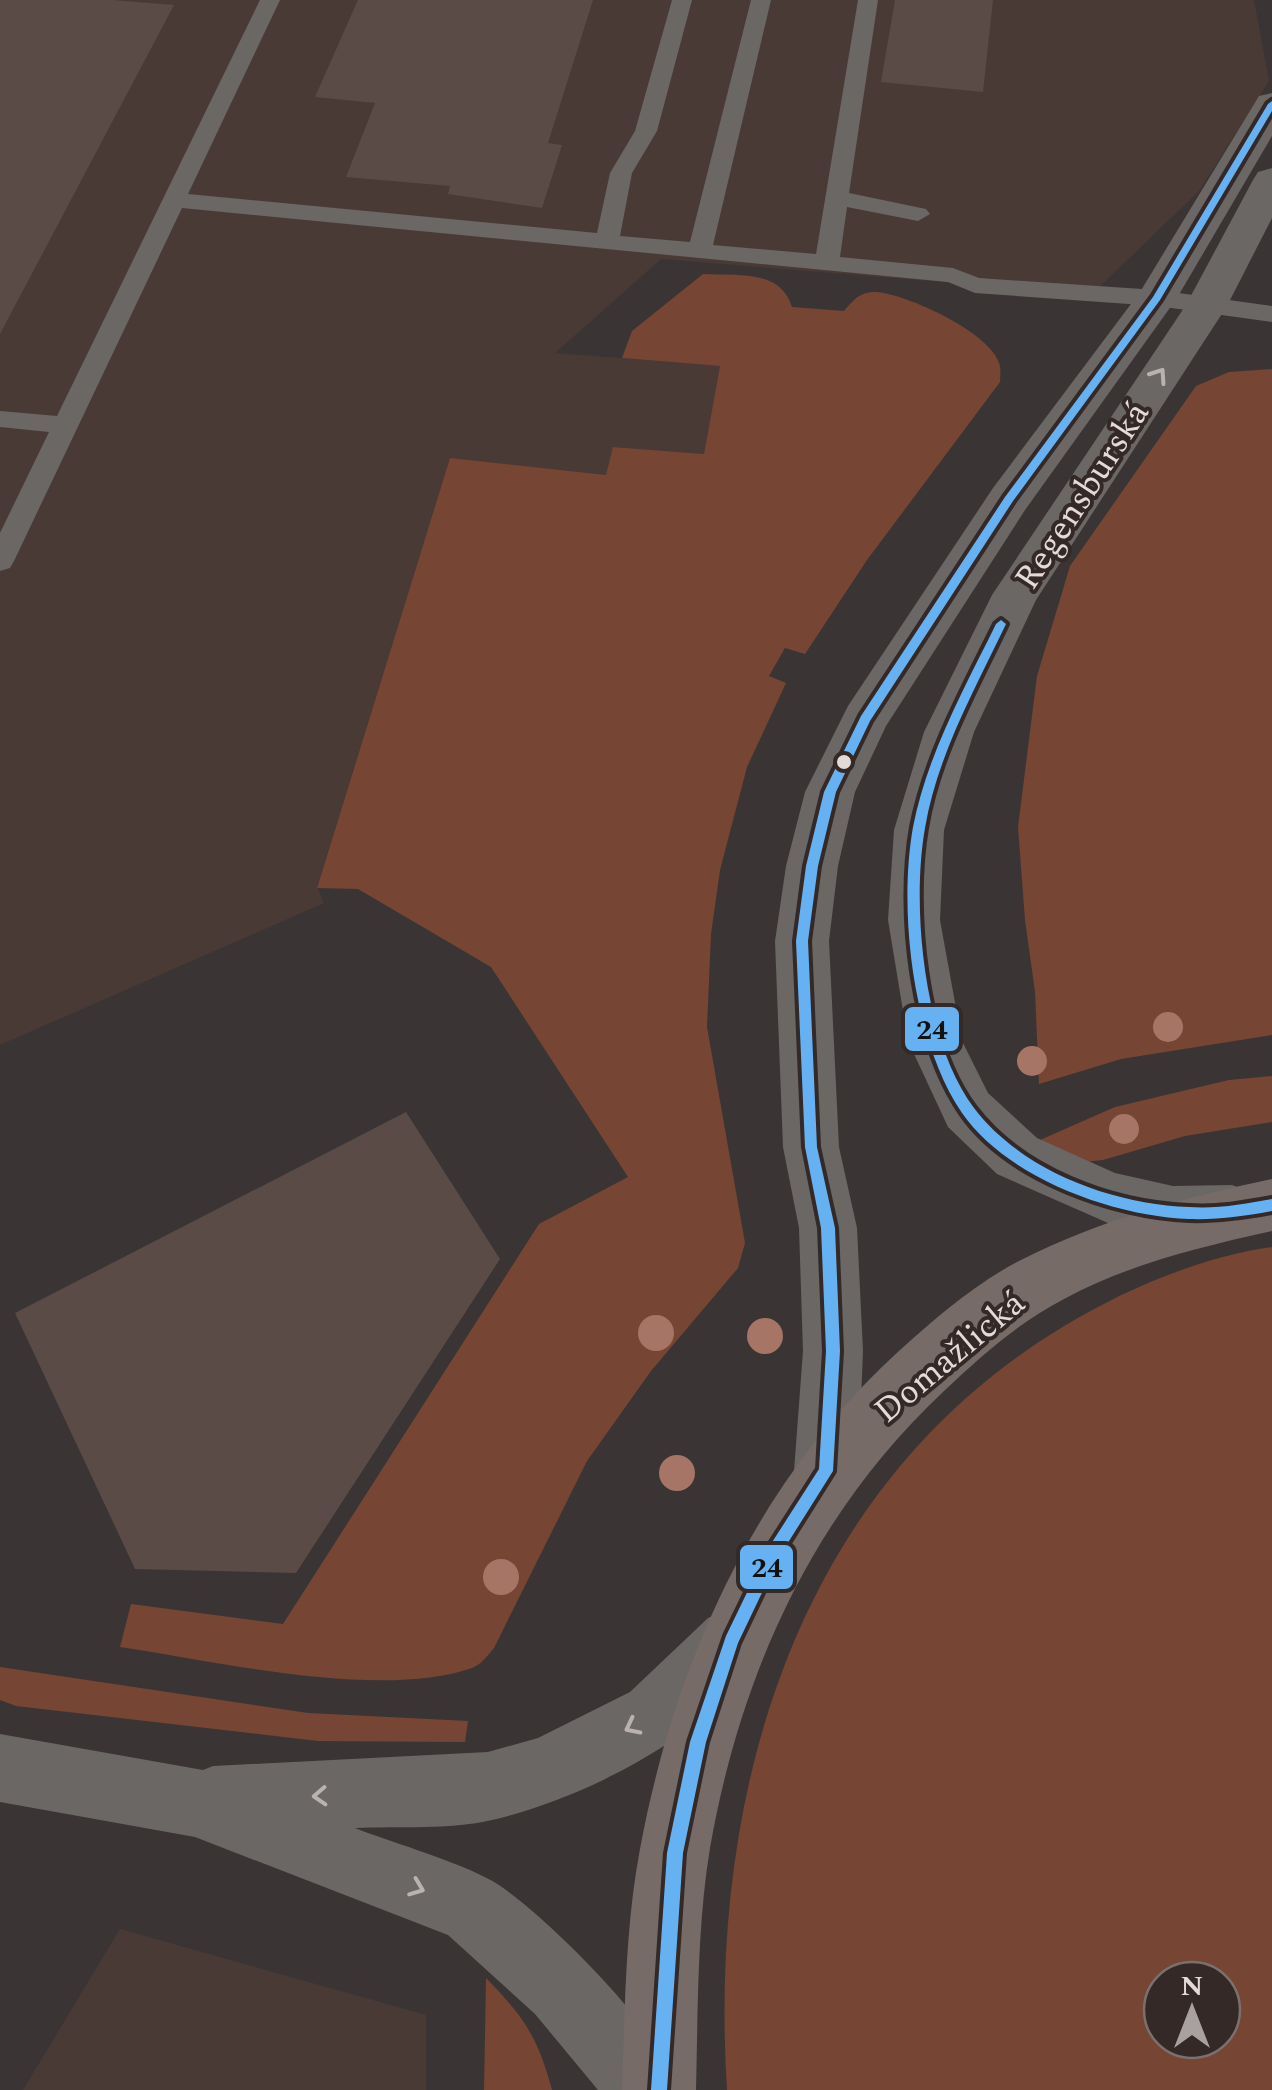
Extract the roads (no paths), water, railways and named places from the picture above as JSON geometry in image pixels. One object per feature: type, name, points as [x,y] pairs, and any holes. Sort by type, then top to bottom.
[{"type":"main road","name":"Regensburská","points":[[1259,1208],[1173,1212],[1108,1197],[1017,1156],[968,1110],[935,1040],[914,920],[919,830],[950,732],[1016,595],[1182,302],[1272,104]]},
{"type":"main road","name":"Regensburská","points":[[826,1472],[833,1351],[828,1228],[810,1147],[802,940],[812,866],[830,792],[864,719],[999,515],[1182,302],[1272,180]]},
{"type":"main road","name":"Domažlická","points":[[659,2090],[675,1852],[698,1742],[731,1641],[774,1552],[826,1472],[899,1388],[1009,1298],[1070,1266],[1167,1228],[1259,1208]]},
{"type":"main road","name":"Domažlická","points":[[195,1802],[488,1787],[548,1770],[654,1716],[731,1641]]},
{"type":"main road","name":"Domažlická","points":[[0,1768],[195,1802],[472,1910],[561,1988],[646,2090]]},
{"type":"lane","points":[[0,561],[270,0]]},
{"type":"lane","points":[[607,240],[620,173],[646,131],[682,0]]},
{"type":"lane","points":[[700,249],[761,0]]},
{"type":"lane","points":[[827,262],[868,0]]},
{"type":"lane","points":[[837,198],[918,214]]},
{"type":"lane","points":[[174,200],[953,274],[975,286],[1182,302],[1272,314]]},
{"type":"lane","points":[[0,418],[65,426]]}]
